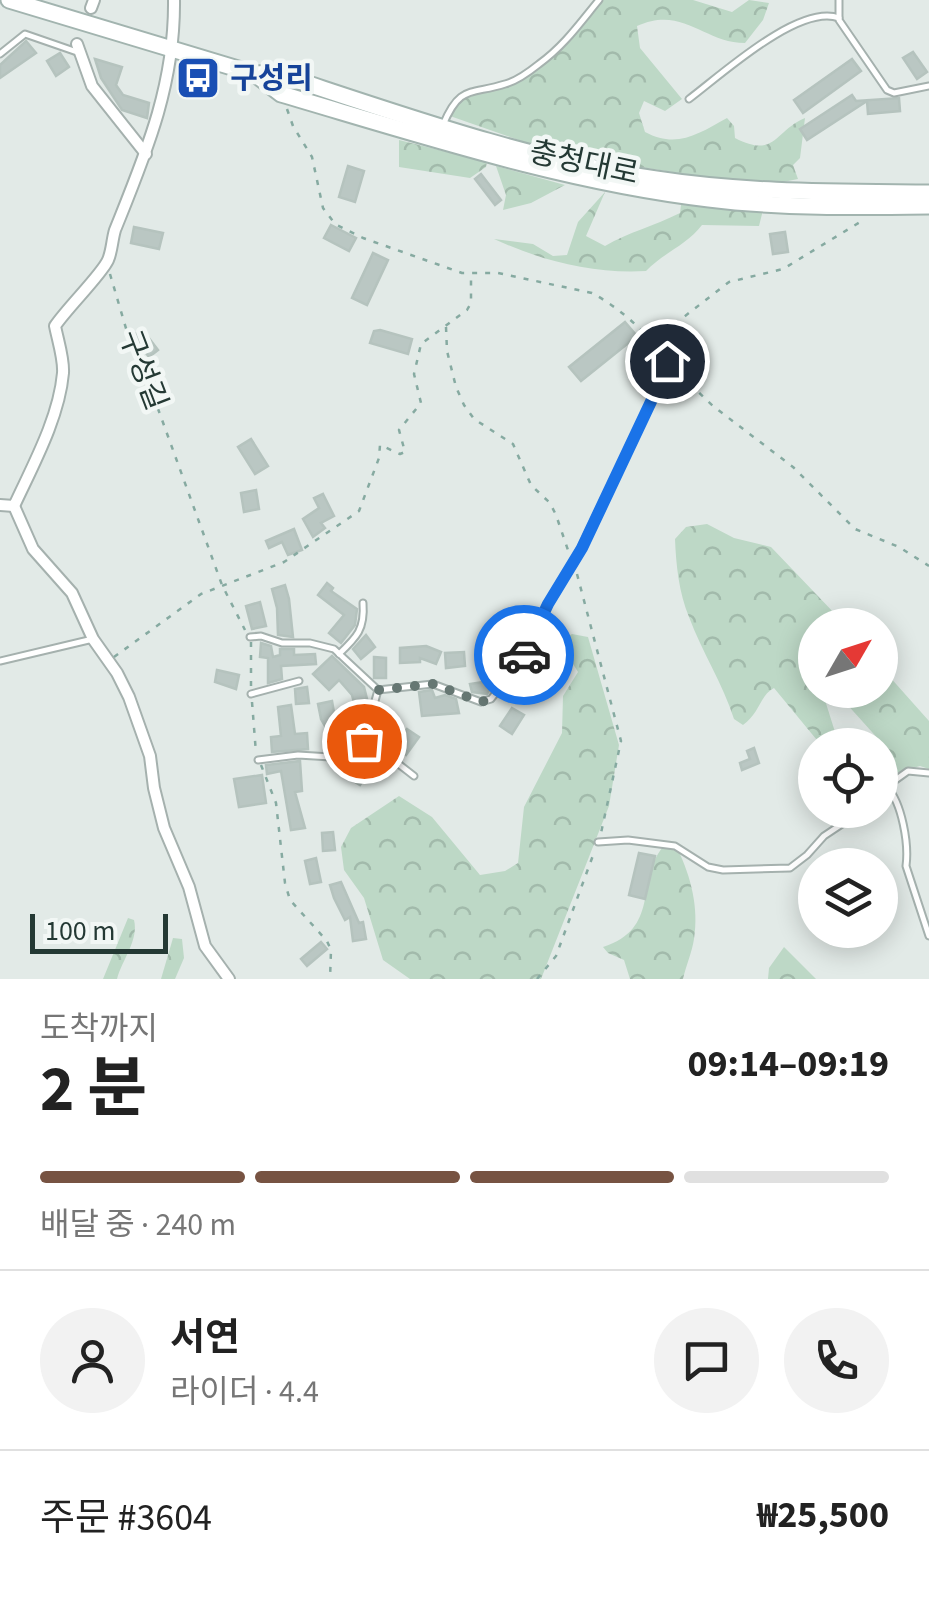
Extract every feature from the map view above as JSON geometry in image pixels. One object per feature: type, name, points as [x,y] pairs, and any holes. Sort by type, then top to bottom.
[{"type":"main road","name":"충청대로","points":[[9,0],[255,74],[275,73],[523,151],[656,179],[766,190],[928,194]]},
{"type":"main road","name":"충청대로","points":[[255,74],[281,94],[499,156],[622,185],[710,199],[886,206],[928,194]]},
{"type":"street","points":[[174,0],[172,50],[156,128],[113,236],[107,263],[55,326],[64,370],[40,450],[14,506],[33,549],[62,578],[142,728],[164,828],[189,887],[204,946],[229,979]]},
{"type":"street","points":[[77,48],[92,86],[146,154]]},
{"type":"street","points":[[0,506],[14,506]]},
{"type":"lane","points":[[442,128],[451,107],[469,92],[504,85],[540,64],[574,33],[599,0]]},
{"type":"lane","points":[[839,0],[839,18],[887,90],[894,93],[929,86]]},
{"type":"lane","points":[[688,99],[798,23],[822,16],[839,18]]},
{"type":"lane","points":[[0,54],[25,34],[77,48]]},
{"type":"lane","points":[[250,638],[262,636],[282,644],[310,643],[339,654],[378,690],[433,684],[481,702],[491,699],[522,658],[573,564],[667,361]]},
{"type":"lane","points":[[339,654],[360,635],[362,603]]},
{"type":"lane","points":[[0,661],[93,639]]},
{"type":"lane","points":[[251,694],[299,681]]},
{"type":"lane","points":[[258,760],[298,755],[331,757],[365,738],[378,690]]},
{"type":"lane","points":[[365,738],[414,776]]},
{"type":"lane","points":[[898,779],[908,771],[929,774]]},
{"type":"lane","points":[[898,806],[906,866],[929,936]]},
{"type":"lane","points":[[598,842],[628,840],[675,846],[708,867],[723,870],[790,868],[836,828]]},
{"type":"path","points":[[281,94],[293,126],[312,156],[323,208],[335,224],[363,238],[471,274],[498,272],[592,292],[653,341],[667,361],[713,406],[782,457],[855,528],[929,566]]},
{"type":"path","points":[[653,341],[728,282],[783,269],[886,206]]},
{"type":"path","name":"구성길","points":[[107,263],[130,342],[141,362],[222,585],[250,638],[253,741],[273,789],[285,883],[290,900],[327,941],[331,950],[330,979]]},
{"type":"path","points":[[109,660],[201,594],[284,562],[359,511],[380,445],[400,454],[405,452],[399,430],[421,402],[414,374],[420,344],[446,327],[471,303],[471,274]]},
{"type":"path","points":[[446,327],[447,351],[464,405],[474,419],[513,444],[531,485],[550,503],[556,515],[583,588],[621,741],[608,813],[598,842],[556,956],[536,979]]},
{"type":"green space","points":[[603,0],[693,0],[732,12],[749,0],[769,3],[763,20],[745,43],[717,37],[681,22],[653,21],[637,26],[640,48],[682,99],[665,111],[644,101],[639,113],[645,132],[667,139],[687,137],[727,118],[734,126],[735,138],[759,146],[774,141],[805,118],[800,158],[793,165],[798,179],[783,182],[711,178],[621,164],[536,146],[450,116],[469,95],[511,85],[539,69]]},
{"type":"green space","points":[[399,140],[487,162],[486,167],[470,178],[399,167]]},
{"type":"green space","points":[[496,166],[565,185],[531,203],[503,210],[506,195]]},
{"type":"green space","points":[[605,192],[586,236],[605,246],[680,213],[681,205],[763,210],[759,226],[702,225],[646,271],[568,264],[494,239],[533,244],[553,256],[567,255],[578,222]]},
{"type":"green space","points":[[707,524],[734,538],[771,547],[829,608],[798,608],[798,708],[827,708],[834,728],[807,728],[774,688],[743,725],[734,719],[683,598],[675,539],[686,527]]},
{"type":"green space","points":[[572,634],[588,637],[619,745],[609,806],[541,979],[410,979],[383,960],[364,898],[344,870],[341,847],[351,828],[399,796],[432,817],[480,875],[505,871],[518,863],[524,807],[562,733],[563,696],[578,672],[559,641]]},
{"type":"green space","points":[[898,686],[929,721],[929,769],[920,766],[898,773],[898,728],[868,728],[850,708],[898,708]]},
{"type":"green space","points":[[662,848],[678,850],[690,882],[695,904],[692,949],[683,979],[630,979],[624,960],[603,947],[633,929],[640,917],[654,861]]},
{"type":"green space","points":[[128,918],[134,920],[135,927],[129,950],[117,979],[103,979]]},
{"type":"green space","points":[[173,938],[182,939],[184,958],[175,979],[161,979]]},
{"type":"green space","points":[[784,947],[816,979],[768,979],[769,968]]},
{"type":"building","points":[[26,41],[36,53],[0,78],[0,65]]},
{"type":"building","points":[[913,52],[927,72],[917,79],[903,58]]},
{"type":"building","points":[[60,53],[69,67],[56,76],[47,61]]},
{"type":"building","points":[[95,59],[122,67],[116,85],[123,95],[149,103],[147,118],[122,110],[101,78]]},
{"type":"building","points":[[852,59],[861,71],[803,113],[794,100]]},
{"type":"building","points":[[852,95],[856,101],[899,98],[900,111],[868,114],[867,101],[807,140],[800,129]]},
{"type":"building","points":[[348,166],[364,171],[355,202],[339,197]]},
{"type":"building","points":[[481,174],[501,200],[495,205],[475,179]]},
{"type":"building","points":[[331,225],[356,238],[349,251],[324,238]]},
{"type":"building","points":[[134,227],[163,233],[159,249],[131,243]]},
{"type":"building","points":[[785,232],[788,252],[773,254],[770,234]]},
{"type":"building","points":[[373,253],[388,260],[367,305],[352,298]]},
{"type":"building","points":[[625,322],[637,336],[581,381],[569,367]]},
{"type":"building","points":[[142,329],[158,350],[149,357],[133,336]]},
{"type":"building","points":[[374,331],[412,339],[408,354],[370,343]]},
{"type":"building","points":[[646,361],[656,374],[647,385],[635,369]]},
{"type":"building","points":[[251,439],[268,466],[255,474],[238,447]]},
{"type":"building","points":[[256,490],[259,509],[244,512],[241,493]]},
{"type":"building","points":[[323,494],[334,516],[321,523],[325,528],[313,537],[303,519],[319,508],[314,498]]},
{"type":"building","points":[[294,529],[302,550],[288,555],[282,542],[269,548],[266,541]]},
{"type":"building","points":[[327,583],[333,588],[331,591],[357,609],[355,625],[341,643],[329,633],[344,615],[318,595]]},
{"type":"building","points":[[285,585],[293,637],[278,635],[272,589]]},
{"type":"building","points":[[260,602],[266,626],[252,629],[246,606]]},
{"type":"building","points":[[366,635],[375,647],[361,659],[353,649]]},
{"type":"building","points":[[261,643],[271,646],[273,657],[280,655],[280,649],[294,649],[294,655],[315,654],[316,664],[281,666],[282,679],[268,683],[268,658],[260,657]]},
{"type":"building","points":[[426,646],[441,652],[436,664],[420,658],[420,662],[400,663],[400,648]]},
{"type":"building","points":[[490,650],[508,666],[500,676],[480,662]]},
{"type":"building","points":[[464,652],[465,666],[446,668],[445,653]]},
{"type":"building","points":[[332,656],[364,687],[368,703],[364,717],[358,718],[352,695],[339,680],[329,690],[313,674]]},
{"type":"building","points":[[374,657],[386,658],[386,678],[374,678]]},
{"type":"building","points":[[217,670],[239,675],[236,689],[215,682]]},
{"type":"building","points":[[490,681],[487,694],[472,692],[470,684]]},
{"type":"building","points":[[307,687],[309,703],[296,704],[295,689]]},
{"type":"building","points":[[432,690],[435,698],[445,695],[456,699],[459,713],[422,716],[419,692]]},
{"type":"building","points":[[332,701],[336,724],[348,742],[337,747],[321,719],[318,704]]},
{"type":"building","points":[[291,705],[295,734],[307,733],[308,749],[272,752],[271,737],[281,736],[278,707]]},
{"type":"building","points":[[512,708],[524,715],[512,734],[500,726]]},
{"type":"building","points":[[407,729],[419,737],[406,755],[388,742],[396,732],[402,736]]},
{"type":"building","points":[[754,748],[759,763],[742,770],[740,763],[750,759],[747,751]]},
{"type":"building","points":[[300,761],[302,791],[295,792],[305,828],[291,830],[281,771],[267,774],[266,765]]},
{"type":"building","points":[[357,761],[370,769],[360,785],[347,777]]},
{"type":"building","points":[[262,775],[266,803],[239,807],[234,779]]},
{"type":"building","points":[[333,832],[335,850],[323,851],[322,833]]},
{"type":"building","points":[[639,853],[655,856],[645,899],[629,895]]},
{"type":"building","points":[[316,858],[321,882],[310,884],[305,861]]},
{"type":"building","points":[[341,882],[359,923],[363,922],[366,939],[353,941],[350,917],[345,920],[334,898],[330,885]]},
{"type":"building","points":[[321,942],[327,949],[307,966],[301,959]]},
{"type":"way so far","points":[[364,741],[378,690],[433,684],[481,702],[491,699],[524,655]]},
{"type":"place","name":"구성리","points":[[198,78]]},
{"type":"route","points":[[524,655],[564,574],[582,548],[667,361]]}]
